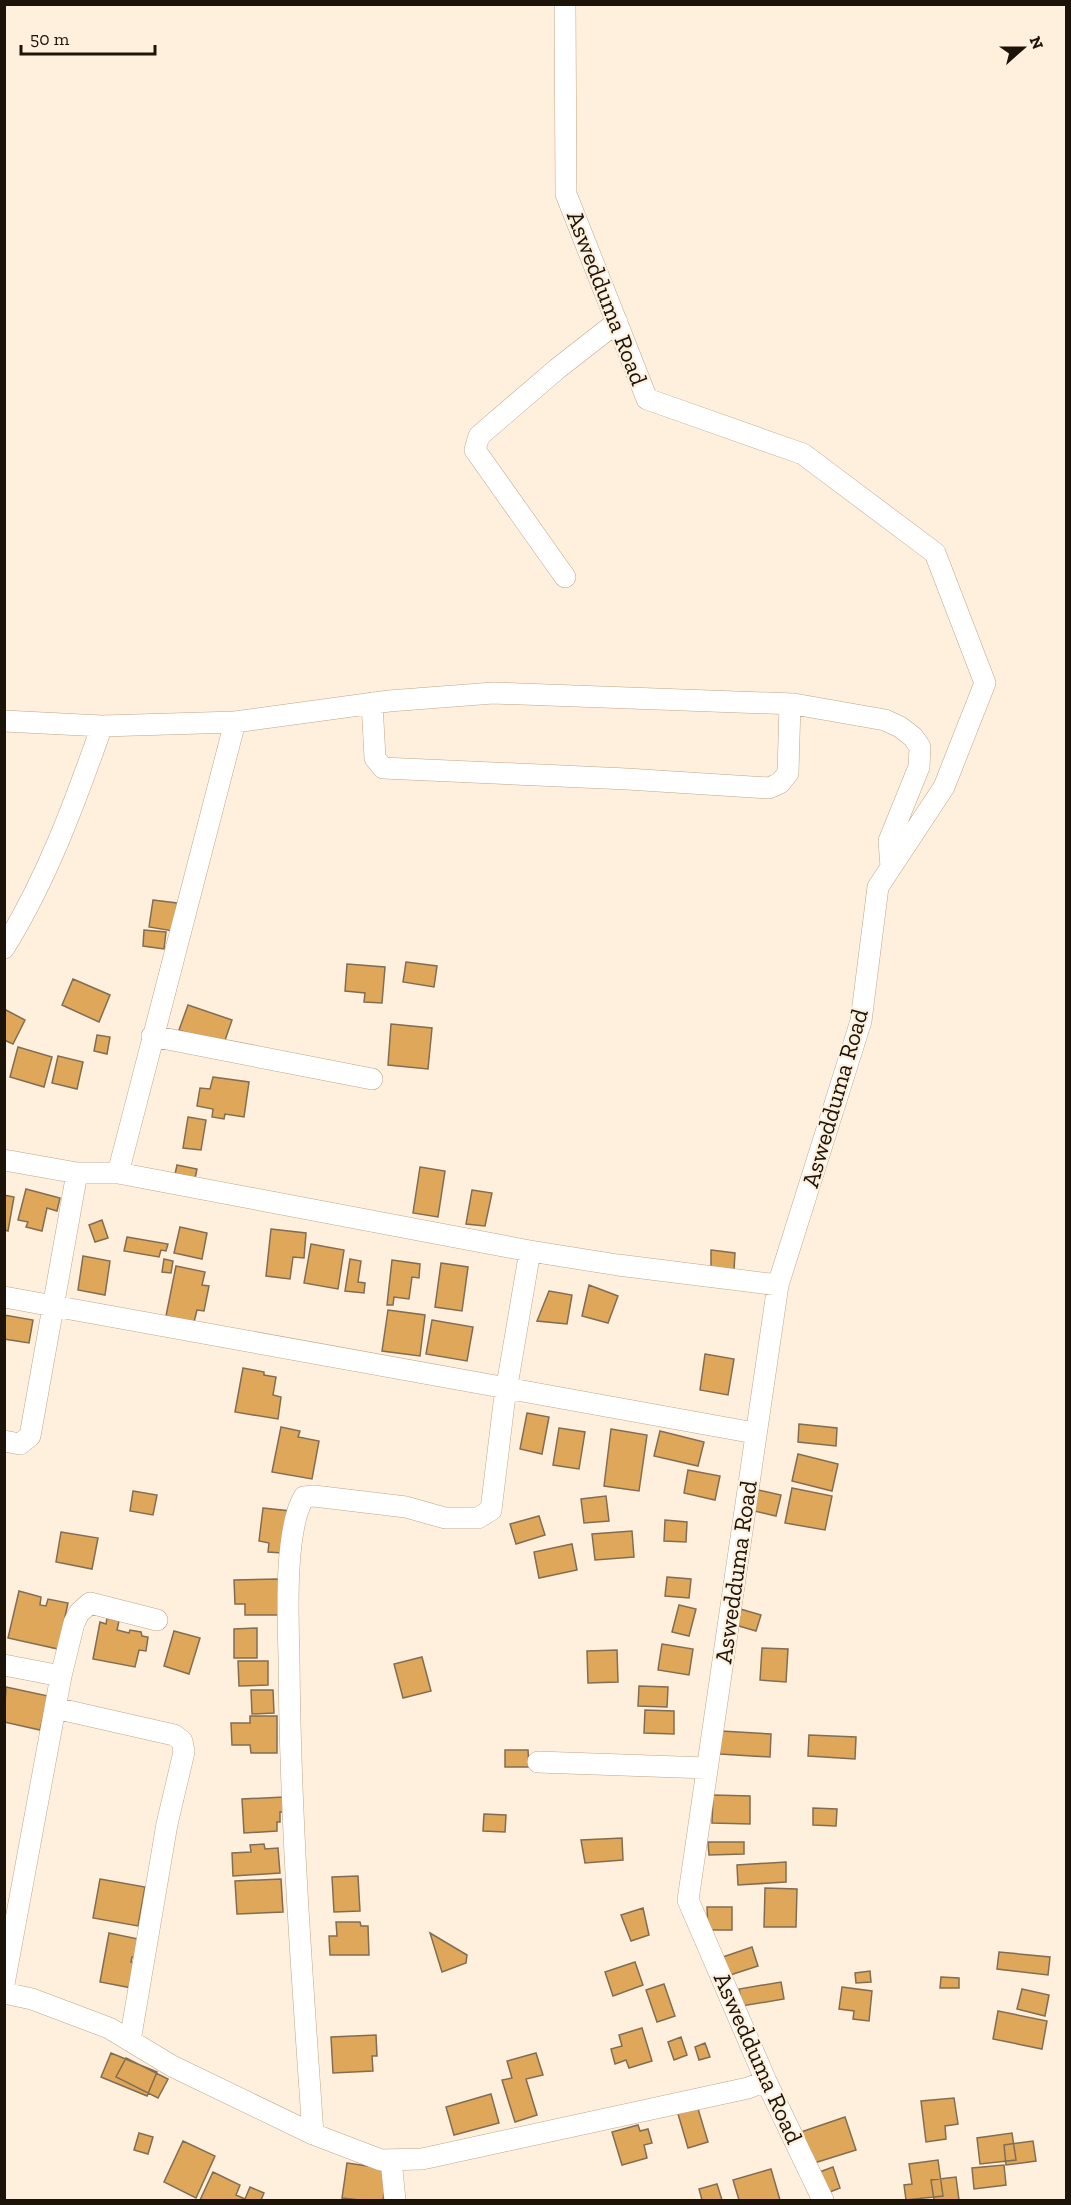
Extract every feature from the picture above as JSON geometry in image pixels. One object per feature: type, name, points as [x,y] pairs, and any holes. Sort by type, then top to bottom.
[{"type":"street","name":"Aswedduma Road","points":[[565,4],[566,194],[647,399],[803,454],[935,553],[985,683],[944,787],[878,886],[861,1022],[778,1285],[688,1900],[766,2081],[823,2200]]},
{"type":"street","points":[[565,577],[475,450],[479,435],[616,322]]},
{"type":"street","points":[[4,721],[102,726],[235,722],[372,703],[493,693],[790,704],[840,711],[885,720],[900,727],[913,737],[920,747],[919,767],[889,841],[891,867]]},
{"type":"street","points":[[372,703],[375,758],[383,768],[769,788],[780,783],[788,773],[790,704]]},
{"type":"street","points":[[118,1173],[235,722]]},
{"type":"street","points":[[4,948],[26,913],[66,823],[102,726]]},
{"type":"street","points":[[152,1036],[372,1079]]},
{"type":"street","points":[[4,1160],[77,1173],[118,1173],[530,1251],[618,1265],[778,1285]]},
{"type":"street","points":[[4,1441],[20,1444],[30,1436],[77,1173]]},
{"type":"street","points":[[313,2134],[290,1751],[288,1595],[296,1511],[304,1497],[314,1496],[406,1507],[445,1518],[478,1518],[491,1510],[506,1387],[530,1251]]},
{"type":"street","points":[[4,1297],[749,1432]]},
{"type":"street","points":[[4,1984],[61,1676],[74,1623],[79,1613],[90,1603],[157,1620]]},
{"type":"street","points":[[4,1665],[61,1676]]},
{"type":"street","points":[[55,1708],[174,1735],[182,1741],[184,1752],[167,1824],[130,2041]]},
{"type":"street","points":[[538,1762],[707,1768]]},
{"type":"street","points":[[4,1993],[32,1999],[109,2028],[172,2066],[313,2134],[381,2160],[422,2159],[748,2088],[766,2081]]},
{"type":"street","points":[[391,2160],[395,2200]]},
{"type":"building","points":[[153,900],[177,903],[173,931],[149,927]]},
{"type":"building","points":[[144,930],[166,932],[164,949],[143,946]]},
{"type":"building","points":[[406,962],[437,966],[434,987],[403,982]]},
{"type":"building","points":[[347,964],[385,967],[382,1003],[364,1002],[365,993],[345,991]]},
{"type":"building","points":[[73,979],[110,995],[99,1022],[62,1005]]},
{"type":"building","points":[[188,1005],[232,1020],[223,1046],[179,1030]]},
{"type":"building","points":[[4,1009],[25,1020],[13,1044],[4,1040]]},
{"type":"building","points":[[391,1024],[432,1028],[428,1069],[388,1065]]},
{"type":"building","points":[[97,1035],[110,1037],[107,1054],[94,1051]]},
{"type":"building","points":[[18,1047],[52,1057],[44,1087],[10,1077]]},
{"type":"building","points":[[58,1056],[83,1062],[77,1089],[52,1083]]},
{"type":"building","points":[[213,1077],[249,1082],[244,1117],[225,1114],[224,1119],[212,1117],[213,1109],[197,1106],[200,1088],[210,1089]]},
{"type":"building","points":[[188,1117],[206,1120],[201,1150],[183,1148]]},
{"type":"building","points":[[177,1165],[197,1169],[194,1183],[174,1179]]},
{"type":"building","points":[[420,1167],[445,1171],[438,1217],[413,1213]]},
{"type":"building","points":[[26,1189],[60,1198],[57,1211],[47,1208],[42,1231],[26,1227],[28,1222],[18,1220]]},
{"type":"building","points":[[472,1190],[492,1193],[485,1226],[466,1224]]},
{"type":"building","points":[[4,1195],[14,1197],[8,1231],[4,1230]]},
{"type":"building","points":[[102,1220],[108,1238],[95,1242],[89,1225]]},
{"type":"building","points":[[180,1227],[207,1233],[202,1259],[174,1253]]},
{"type":"building","points":[[271,1229],[306,1233],[304,1258],[293,1257],[290,1279],[266,1276]]},
{"type":"building","points":[[127,1237],[168,1244],[166,1251],[161,1250],[159,1257],[124,1251]]},
{"type":"building","points":[[311,1244],[344,1250],[338,1289],[304,1283]]},
{"type":"building","points":[[711,1250],[735,1253],[734,1270],[711,1269]]},
{"type":"building","points":[[83,1256],[110,1261],[105,1295],[78,1290]]},
{"type":"building","points":[[164,1259],[173,1261],[171,1273],[162,1272]]},
{"type":"building","points":[[350,1259],[361,1261],[358,1282],[365,1283],[364,1293],[345,1291]]},
{"type":"building","points":[[392,1260],[420,1264],[419,1278],[412,1277],[409,1299],[394,1297],[393,1305],[387,1305]]},
{"type":"building","points":[[441,1263],[468,1267],[462,1311],[435,1307]]},
{"type":"building","points":[[176,1266],[205,1272],[202,1285],[209,1286],[204,1311],[197,1310],[194,1322],[166,1316]]},
{"type":"building","points":[[589,1285],[618,1296],[608,1323],[582,1316]]},
{"type":"building","points":[[549,1291],[572,1295],[567,1324],[537,1321]]},
{"type":"building","points":[[388,1310],[425,1315],[420,1356],[382,1351]]},
{"type":"building","points":[[4,1315],[33,1320],[29,1343],[4,1339]]},
{"type":"building","points":[[432,1320],[473,1327],[467,1361],[426,1354]]},
{"type":"building","points":[[705,1354],[734,1359],[728,1395],[700,1390]]},
{"type":"building","points":[[243,1368],[276,1377],[273,1395],[281,1397],[278,1419],[235,1412]]},
{"type":"building","points":[[527,1413],[549,1417],[542,1454],[520,1449]]},
{"type":"building","points":[[799,1424],[837,1428],[836,1446],[798,1442]]},
{"type":"building","points":[[281,1427],[300,1431],[298,1437],[319,1441],[312,1479],[272,1472]]},
{"type":"building","points":[[559,1428],[585,1432],[579,1469],[553,1465]]},
{"type":"building","points":[[611,1429],[647,1435],[639,1491],[604,1486]]},
{"type":"building","points":[[660,1431],[704,1442],[698,1466],[654,1456]]},
{"type":"building","points":[[798,1454],[838,1464],[832,1491],[792,1481]]},
{"type":"building","points":[[688,1470],[720,1476],[715,1500],[684,1493]]},
{"type":"building","points":[[792,1488],[832,1496],[825,1530],[785,1523]]},
{"type":"building","points":[[754,1489],[781,1495],[776,1516],[750,1510]]},
{"type":"building","points":[[133,1491],[157,1495],[153,1515],[130,1511]]},
{"type":"building","points":[[606,1496],[609,1521],[584,1523],[581,1499]]},
{"type":"building","points":[[263,1508],[291,1511],[282,1553],[268,1552],[269,1543],[259,1541]]},
{"type":"building","points":[[539,1516],[545,1535],[516,1544],[510,1524]]},
{"type":"building","points":[[665,1520],[687,1522],[686,1542],[664,1541]]},
{"type":"building","points":[[632,1531],[634,1557],[595,1560],[592,1534]]},
{"type":"building","points":[[61,1532],[98,1538],[92,1569],[56,1562]]},
{"type":"building","points":[[572,1544],[577,1570],[539,1578],[534,1552]]},
{"type":"building","points":[[667,1577],[691,1579],[689,1598],[665,1596]]},
{"type":"building","points":[[280,1579],[281,1615],[245,1615],[245,1604],[235,1604],[234,1580]]},
{"type":"building","points":[[19,1591],[41,1597],[40,1605],[46,1606],[48,1599],[68,1603],[58,1649],[8,1638]]},
{"type":"building","points":[[679,1605],[696,1609],[689,1636],[672,1632]]},
{"type":"building","points":[[737,1608],[761,1615],[756,1631],[732,1624]]},
{"type":"building","points":[[107,1618],[119,1621],[117,1630],[129,1633],[130,1630],[141,1632],[142,1636],[148,1637],[146,1651],[139,1650],[135,1667],[93,1659],[100,1622],[106,1624]]},
{"type":"building","points":[[257,1628],[257,1658],[234,1658],[234,1629]]},
{"type":"building","points":[[174,1631],[200,1638],[189,1674],[164,1666]]},
{"type":"building","points":[[662,1644],[693,1649],[689,1675],[658,1670]]},
{"type":"building","points":[[762,1648],[788,1649],[786,1682],[760,1680]]},
{"type":"building","points":[[617,1650],[618,1682],[588,1683],[587,1651]]},
{"type":"building","points":[[422,1657],[431,1691],[403,1698],[394,1664]]},
{"type":"building","points":[[238,1661],[268,1661],[268,1685],[239,1686]]},
{"type":"building","points":[[639,1686],[668,1687],[667,1707],[638,1706]]},
{"type":"building","points":[[6,1687],[48,1696],[40,1730],[4,1722]]},
{"type":"building","points":[[251,1690],[273,1690],[274,1713],[252,1714]]},
{"type":"building","points":[[645,1710],[674,1711],[674,1734],[644,1733]]},
{"type":"building","points":[[250,1716],[277,1716],[277,1753],[251,1753],[250,1745],[232,1745],[231,1723],[250,1723]]},
{"type":"building","points":[[721,1731],[771,1734],[770,1757],[720,1754]]},
{"type":"building","points":[[809,1735],[856,1737],[855,1759],[808,1756]]},
{"type":"building","points":[[505,1750],[528,1750],[529,1767],[505,1767]]},
{"type":"building","points":[[713,1795],[750,1796],[750,1824],[712,1823]]},
{"type":"building","points":[[284,1797],[284,1812],[280,1812],[277,1831],[244,1833],[242,1799]]},
{"type":"building","points":[[813,1808],[837,1809],[836,1826],[813,1825]]},
{"type":"building","points":[[484,1814],[506,1815],[505,1832],[483,1831]]},
{"type":"building","points":[[622,1838],[623,1860],[585,1863],[581,1840]]},
{"type":"building","points":[[708,1842],[744,1842],[744,1854],[709,1855]]},
{"type":"building","points":[[264,1844],[265,1849],[278,1848],[280,1873],[233,1876],[232,1853],[251,1852],[250,1845]]},
{"type":"building","points":[[786,1862],[786,1882],[738,1885],[737,1865]]},
{"type":"building","points":[[358,1876],[360,1911],[334,1912],[332,1877]]},
{"type":"building","points":[[100,1879],[145,1887],[138,1926],[93,1918]]},
{"type":"building","points":[[281,1879],[283,1912],[237,1914],[235,1881]]},
{"type":"building","points":[[765,1888],[797,1889],[796,1927],[764,1927]]},
{"type":"building","points":[[707,1907],[732,1907],[732,1930],[708,1930]]},
{"type":"building","points":[[643,1908],[649,1935],[631,1941],[621,1915]]},
{"type":"building","points":[[336,1922],[360,1922],[361,1926],[368,1926],[369,1955],[330,1955],[329,1936],[337,1936]]},
{"type":"building","points":[[109,1933],[143,1940],[139,1958],[132,1957],[131,1962],[136,1963],[132,1988],[100,1982]]},
{"type":"building","points":[[430,1933],[467,1955],[466,1963],[442,1972]]},
{"type":"building","points":[[752,1947],[758,1966],[727,1976],[720,1958]]},
{"type":"building","points":[[999,1952],[1050,1957],[1048,1975],[997,1969]]},
{"type":"building","points":[[635,1962],[643,1985],[613,1996],[605,1972]]},
{"type":"building","points":[[870,1971],[871,1982],[856,1983],[855,1973]]},
{"type":"building","points":[[941,1977],[959,1978],[959,1988],[940,1988]]},
{"type":"building","points":[[781,1982],[784,1999],[742,2006],[739,1989]]},
{"type":"building","points":[[664,1984],[675,2016],[657,2022],[646,1990]]},
{"type":"building","points":[[842,1987],[872,1991],[869,2021],[853,2019],[854,2011],[839,2009]]},
{"type":"building","points":[[1022,1989],[1049,1995],[1045,2016],[1017,2009]]},
{"type":"building","points":[[998,2011],[1047,2021],[1042,2049],[993,2039]]},
{"type":"building","points":[[642,2028],[652,2061],[629,2068],[626,2060],[615,2064],[611,2049],[622,2046],[619,2035]]},
{"type":"building","points":[[376,2035],[377,2056],[372,2056],[373,2071],[333,2073],[331,2037]]},
{"type":"building","points":[[681,2037],[687,2055],[674,2060],[668,2042]]},
{"type":"building","points":[[705,2043],[710,2057],[699,2060],[695,2047]]},
{"type":"building","points":[[111,2053],[157,2072],[147,2096],[101,2077]]},
{"type":"building","points":[[536,2053],[543,2075],[526,2079],[537,2115],[515,2122],[502,2080],[512,2078],[507,2061]]},
{"type":"building","points":[[126,2058],[168,2079],[158,2098],[116,2077]]},
{"type":"building","points":[[491,2094],[499,2123],[454,2135],[446,2107]]},
{"type":"building","points":[[954,2098],[958,2124],[945,2126],[946,2139],[926,2142],[921,2101]]},
{"type":"building","points":[[696,2102],[708,2142],[688,2148],[676,2107]]},
{"type":"building","points":[[845,2117],[856,2150],[811,2164],[801,2132]]},
{"type":"building","points":[[638,2125],[640,2131],[648,2129],[652,2143],[644,2145],[647,2158],[622,2165],[612,2132]]},
{"type":"building","points":[[139,2133],[153,2137],[148,2154],[134,2150]]},
{"type":"building","points":[[1012,2133],[1016,2160],[980,2164],[977,2138]]},
{"type":"building","points":[[183,2141],[215,2156],[196,2198],[164,2182]]},
{"type":"building","points":[[1033,2141],[1036,2161],[1006,2165],[1004,2145]]},
{"type":"building","points":[[938,2160],[943,2196],[906,2200],[904,2185],[912,2184],[909,2164]]},
{"type":"building","points":[[347,2163],[388,2169],[383,2200],[342,2198]]},
{"type":"building","points":[[1004,2165],[1006,2185],[974,2189],[972,2168]]},
{"type":"building","points":[[833,2167],[840,2188],[822,2195],[814,2174]]},
{"type":"building","points":[[771,2169],[780,2200],[739,2200],[733,2180]]},
{"type":"building","points":[[213,2172],[240,2185],[236,2195],[245,2199],[250,2187],[264,2193],[261,2200],[200,2200]]},
{"type":"building","points":[[956,2177],[959,2200],[934,2200],[931,2180]]},
{"type":"building","points":[[717,2184],[722,2200],[702,2200],[699,2189]]}]
